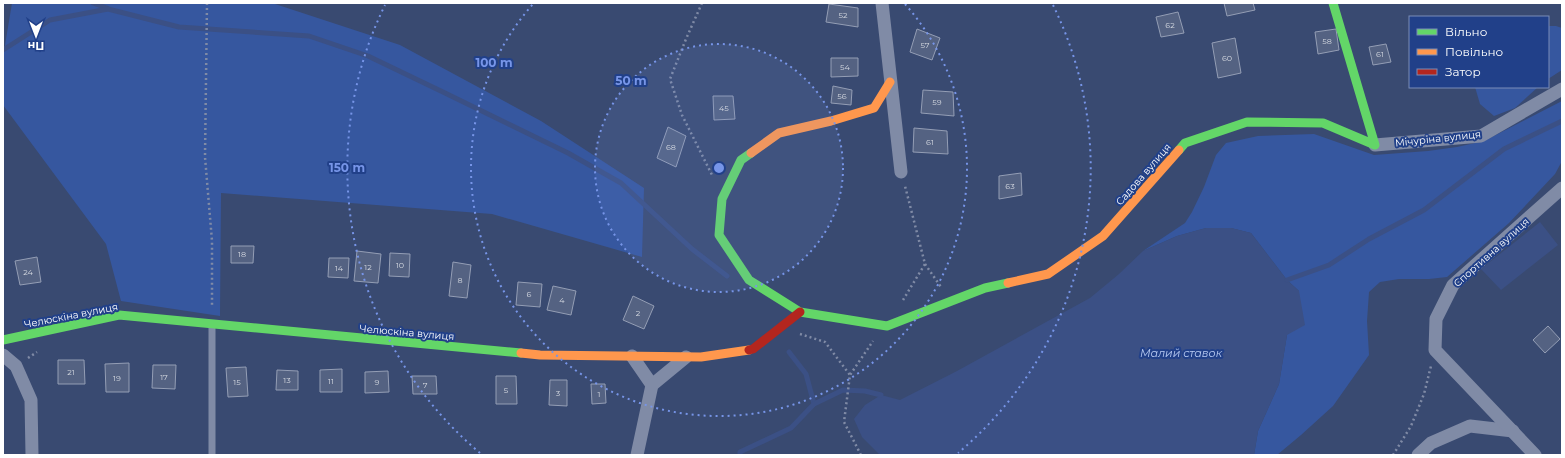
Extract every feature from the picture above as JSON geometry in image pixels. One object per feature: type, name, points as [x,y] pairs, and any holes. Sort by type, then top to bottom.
[{"type":"street","points":[[882,3],[901,172]]},
{"type":"street","points":[[1333,3],[1375,145]]},
{"type":"street","points":[[887,326],[800,312],[749,280],[719,235],[722,199],[741,160],[779,133],[831,121],[874,108],[890,82]]},
{"type":"street","name":"Мічуріна вулиця","points":[[1375,145],[1481,136],[1562,89]]},
{"type":"street","name":"Садова вулиця","points":[[887,326],[985,288],[1048,274],[1103,236],[1184,143],[1247,122],[1323,123],[1375,145]]},
{"type":"street","name":"Спортивна вулиця","points":[[1435,350],[1436,318],[1453,286],[1562,188]]},
{"type":"street","name":"Челюскіна вулиця","points":[[3,340],[119,315],[540,355],[701,357],[753,349],[800,312]]},
{"type":"street","points":[[1435,350],[1535,455]]},
{"type":"street","points":[[3,355],[16,366],[31,400],[32,455]]},
{"type":"street","points":[[632,356],[652,386]]},
{"type":"street","points":[[637,455],[652,386],[686,357]]},
{"type":"street","points":[[1418,455],[1431,443],[1470,426],[1513,431]]},
{"type":"lane","points":[[212,324],[212,455]]},
{"type":"path","points":[[207,3],[205,157],[212,241],[212,324]]},
{"type":"path","points":[[702,3],[670,79],[682,115],[705,158],[722,199]]},
{"type":"path","points":[[901,172],[925,264],[951,301]]},
{"type":"path","points":[[902,301],[925,264]]},
{"type":"path","points":[[861,455],[844,422],[850,375],[869,346],[887,326]]},
{"type":"path","points":[[779,328],[825,342],[850,375]]},
{"type":"path","points":[[1393,455],[1411,426],[1424,394],[1435,350]]},
{"type":"shaded area","points":[[12,3],[272,3],[400,45],[541,121],[644,188],[642,257],[492,214],[221,193],[220,316],[121,301],[106,244],[3,105],[3,57]]},
{"type":"shaded area","points":[[1549,26],[1562,28],[1562,70],[1549,78]]},
{"type":"shaded area","points":[[1475,88],[1537,88],[1515,108],[1494,116],[1480,104]]},
{"type":"shaded area","points":[[1562,101],[1562,161],[1555,174],[1509,223],[1447,277],[1429,279],[1399,279],[1380,282],[1369,292],[1367,321],[1369,355],[1333,406],[1301,435],[1277,455],[1254,455],[1258,431],[1279,384],[1287,335],[1299,291],[1287,280],[1251,233],[1231,228],[1206,228],[1177,236],[1143,251],[1185,223],[1204,187],[1216,155],[1226,143],[1258,136],[1314,134],[1374,155],[1428,151],[1484,141]]},
{"type":"water","points":[[1540,222],[1558,245],[1501,290],[1481,269]]},
{"type":"water","name":"Малий ставок","points":[[1206,228],[1231,228],[1251,233],[1287,280],[1299,291],[1305,325],[1287,335],[1279,384],[1258,431],[1254,455],[880,455],[862,437],[854,419],[865,405],[881,395],[900,400],[957,371],[1090,298],[1119,274],[1143,251],[1177,236]]},
{"type":"building","points":[[1224,3],[1253,3],[1255,10],[1227,16]]},
{"type":"building","points":[[829,4],[858,8],[858,27],[826,22]]},
{"type":"building","points":[[1178,12],[1184,33],[1161,37],[1156,17]]},
{"type":"building","points":[[917,29],[940,38],[932,60],[910,52]]},
{"type":"building","points":[[1336,29],[1339,50],[1318,54],[1315,32]]},
{"type":"building","points":[[1235,38],[1241,73],[1218,78],[1212,43]]},
{"type":"building","points":[[1386,44],[1391,62],[1373,65],[1369,47]]},
{"type":"building","points":[[831,58],[858,58],[858,76],[831,77]]},
{"type":"building","points":[[833,86],[852,90],[851,105],[831,103]]},
{"type":"building","points":[[923,90],[953,92],[954,116],[921,113]]},
{"type":"building","points":[[713,96],[733,96],[735,119],[714,120]]},
{"type":"building","points":[[668,127],[686,136],[676,167],[657,158]]},
{"type":"building","points":[[914,128],[947,131],[948,154],[913,152]]},
{"type":"building","points":[[1021,173],[1022,195],[999,199],[999,176]]},
{"type":"building","points":[[231,246],[254,246],[253,263],[231,263]]},
{"type":"building","points":[[357,251],[381,254],[378,283],[354,281]]},
{"type":"building","points":[[390,253],[410,254],[409,277],[389,276]]},
{"type":"building","points":[[37,257],[41,282],[20,285],[15,261]]},
{"type":"building","points":[[329,258],[349,258],[348,278],[328,277]]},
{"type":"building","points":[[453,262],[471,265],[467,298],[449,296]]},
{"type":"building","points":[[518,282],[542,284],[540,307],[516,305]]},
{"type":"building","points":[[553,286],[576,291],[571,315],[547,310]]},
{"type":"building","points":[[633,296],[654,306],[644,329],[623,320]]},
{"type":"building","points":[[1548,326],[1560,339],[1545,353],[1533,340]]},
{"type":"building","points":[[58,360],[84,360],[85,384],[58,384]]},
{"type":"building","points":[[129,363],[129,392],[106,392],[105,364]]},
{"type":"building","points":[[153,365],[176,365],[175,389],[152,388]]},
{"type":"building","points":[[246,367],[248,396],[228,397],[226,368]]},
{"type":"building","points":[[342,369],[342,392],[320,392],[320,370]]},
{"type":"building","points":[[277,370],[298,371],[298,390],[276,390]]},
{"type":"building","points":[[388,371],[389,392],[365,393],[365,372]]},
{"type":"building","points":[[412,376],[436,376],[437,394],[413,394]]},
{"type":"building","points":[[496,376],[516,376],[517,404],[496,404]]},
{"type":"building","points":[[550,380],[567,380],[567,406],[549,405]]},
{"type":"building","points":[[591,384],[605,384],[606,403],[592,404]]},
{"type":"waterway","points":[[93,3],[107,8]]},
{"type":"waterway","points":[[3,50],[50,20],[108,9],[179,27],[309,36],[368,56],[568,153],[621,183],[692,249],[727,276]]},
{"type":"waterway","points":[[1287,280],[1329,265],[1369,239],[1424,210],[1504,149],[1562,121]]},
{"type":"waterway","points":[[789,352],[806,374],[814,404]]},
{"type":"waterway","points":[[740,455],[740,452],[791,428],[814,404],[843,390],[865,391],[881,395]]},
{"type":"traffic: fast","points":[[1179,150],[1185,143],[1247,122],[1323,123],[1375,145],[1333,3]]},
{"type":"traffic: fast","points":[[751,153],[741,160],[722,199],[719,235],[749,280],[800,312],[887,326],[985,288],[1008,283]]},
{"type":"traffic: fast","points":[[3,340],[119,315],[521,353]]},
{"type":"traffic: slow","points":[[751,153],[779,133],[831,121],[874,108],[890,82]]},
{"type":"traffic: slow","points":[[1008,283],[1048,274],[1103,236],[1179,150]]},
{"type":"traffic: slow","points":[[521,353],[540,355],[701,357],[749,350]]},
{"type":"traffic: jam","points":[[749,350],[753,349],[800,312]]}]
